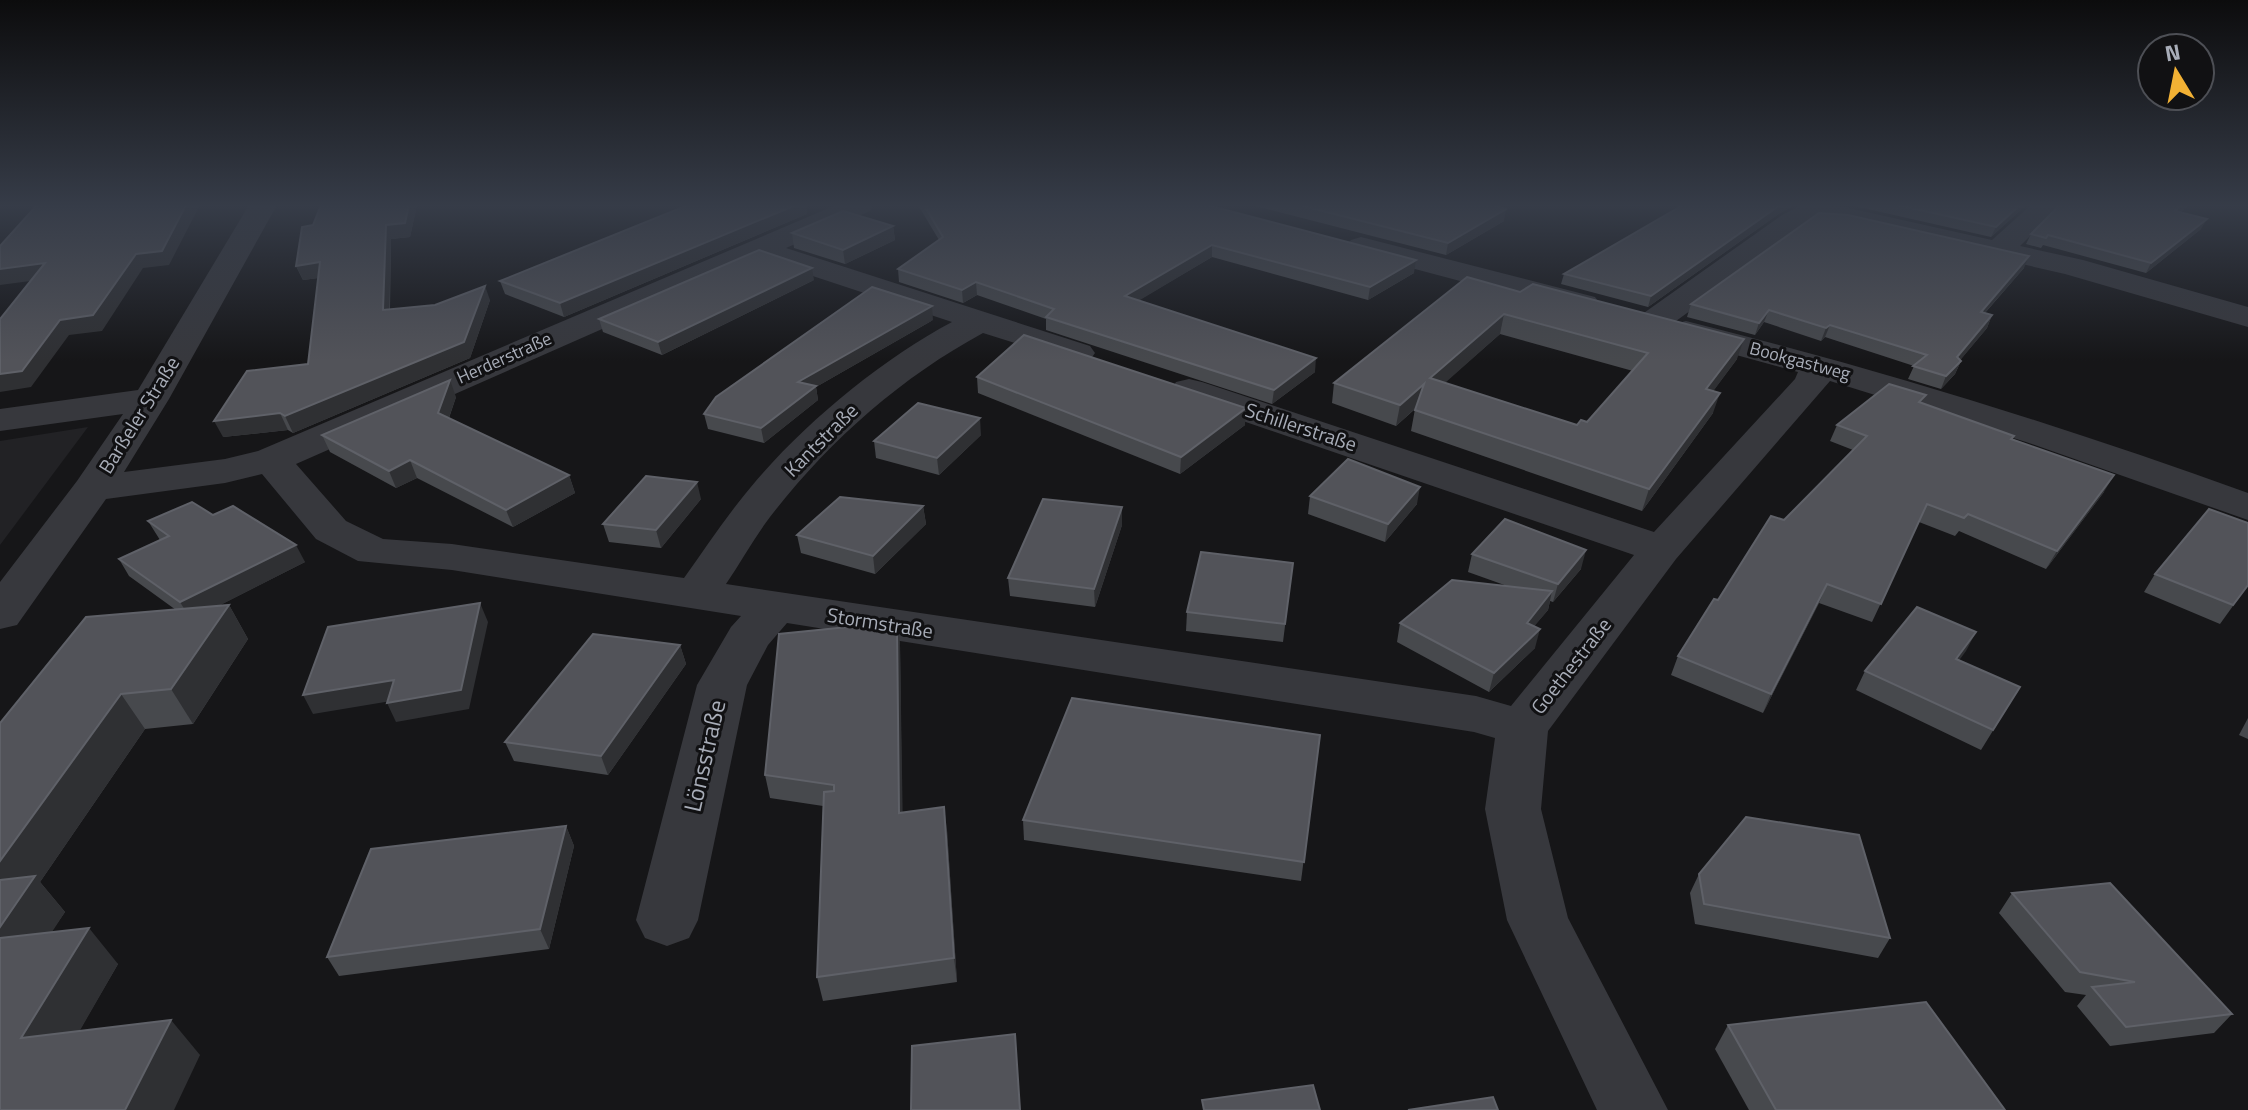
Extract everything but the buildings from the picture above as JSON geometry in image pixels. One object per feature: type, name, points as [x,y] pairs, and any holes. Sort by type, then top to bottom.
[{"type":"street","name":"Barßeler Straße","points":[[0,614],[93,488],[151,399],[233,257]]},
{"type":"street","name":"Herderstraße","points":[[93,488],[225,471],[271,460],[738,257]]},
{"type":"street","points":[[785,257],[1101,361]]},
{"type":"street","name":"Bookgastweg","points":[[1401,257],[1818,365],[2019,426],[2248,507]]},
{"type":"street","points":[[1628,316],[1730,257]]},
{"type":"street","points":[[2029,257],[2072,266],[2248,317]]},
{"type":"street","name":"Kantstraße","points":[[696,595],[754,510],[802,457],[879,383],[926,350],[980,321]]},
{"type":"street","name":"Goethestraße","points":[[1633,1110],[1538,920],[1513,809],[1522,728],[1661,550],[1812,382],[1818,365]]},
{"type":"street","name":"Schillerstraße","points":[[1161,381],[1617,532],[1661,550]]},
{"type":"street","points":[[0,420],[151,399]]},
{"type":"street","name":"Stormstraße","points":[[271,460],[331,530],[374,552],[452,557],[1476,714],[1522,728]]},
{"type":"street","name":"Lönsstraße","points":[[667,920],[722,685],[748,638],[775,607]]},
{"type":"shaded area","points":[[88,427],[0,545],[0,441]]}]
